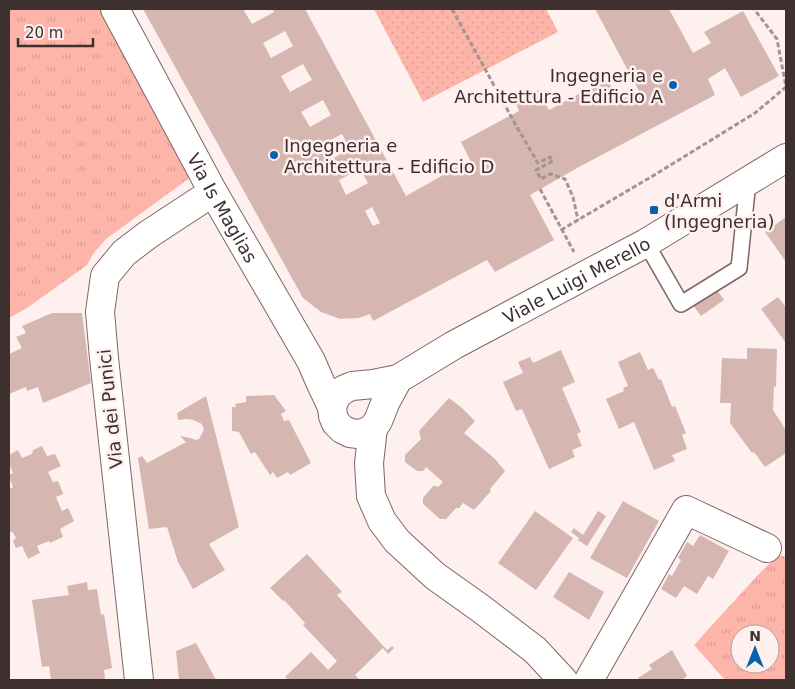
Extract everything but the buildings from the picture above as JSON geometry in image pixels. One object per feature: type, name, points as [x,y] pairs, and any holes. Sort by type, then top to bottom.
[{"type":"street","name":"Via Is Maglias","points":[[114,9],[213,192],[311,361],[371,496]]},
{"type":"street","name":"Viale Luigi Merello","points":[[356,386],[398,379],[454,345],[646,243],[786,158]]},
{"type":"street","name":"Via dei Punici","points":[[139,680],[100,312],[105,276],[124,253],[149,234],[213,192]]},
{"type":"street","points":[[311,361],[325,373],[356,386],[367,388],[378,398],[380,406],[369,463],[371,496],[382,521],[397,540],[434,576],[535,650],[563,680]]},
{"type":"street","points":[[356,386],[345,389],[335,399],[337,418],[350,433],[358,434],[366,432],[376,421],[398,379]]},
{"type":"street","points":[[590,680],[686,510],[767,548]]},
{"type":"lane","points":[[646,243],[681,304],[739,268],[748,181]]},
{"type":"path","points":[[452,9],[538,163],[550,156],[553,162],[536,170],[541,179],[550,174],[565,179],[573,197],[578,220]]},
{"type":"path","points":[[561,230],[755,113],[786,87],[777,39],[754,9]]},
{"type":"path","points":[[540,189],[586,274]]},
{"type":"green space","points":[[9,9],[101,9],[195,174],[106,239],[93,254],[87,265],[27,308],[9,318]]},
{"type":"green space","points":[[374,9],[546,9],[558,32],[423,102]]},
{"type":"green space","points":[[778,555],[786,557],[786,680],[725,680],[694,645]]},
{"type":"place","name":"Ingegneria e Architettura - Edificio A","points":[[673,85]]},
{"type":"place","name":"Ingegneria e Architettura - Edificio D","points":[[274,155]]},
{"type":"place","name":"d'Armi (Ingegneria)","points":[[654,210]]}]
